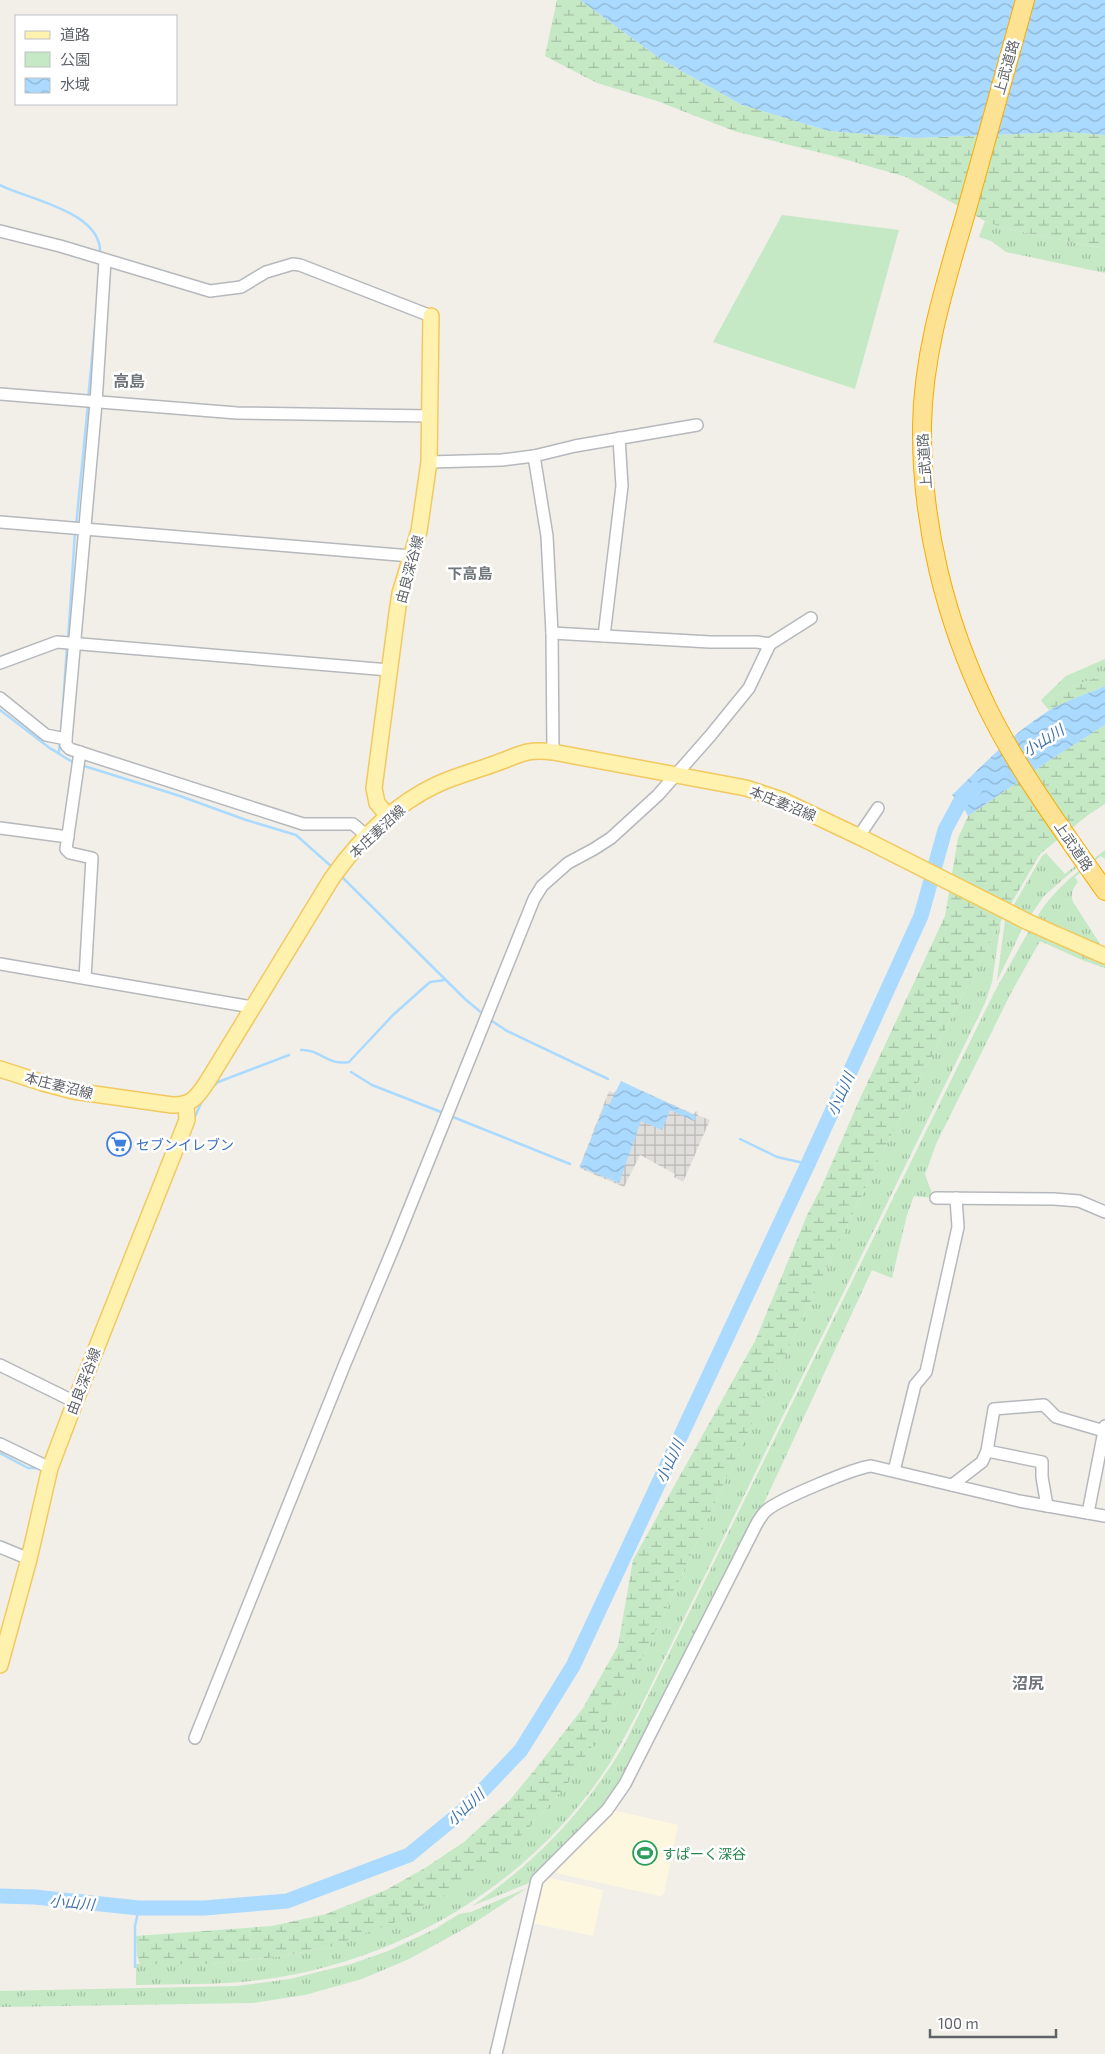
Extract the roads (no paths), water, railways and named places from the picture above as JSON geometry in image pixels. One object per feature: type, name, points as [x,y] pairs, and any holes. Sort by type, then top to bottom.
[{"type":"highway","name":"上武道路","points":[[1025,0],[934,328],[923,406],[922,426],[925,478],[932,542],[940,580],[958,639],[977,685],[1010,749],[1105,892]]},
{"type":"main road","name":"由良深谷線","points":[[388,816],[377,803],[374,788],[400,593],[419,531],[429,462],[431,316]]},
{"type":"main road","name":"本庄妻沼線","points":[[0,1069],[73,1091],[172,1105],[186,1105],[196,1097],[209,1079],[332,878],[367,836],[388,816],[419,794],[454,777],[496,764],[518,753],[531,751],[552,752],[746,788],[801,808],[1028,922],[1105,956]]},
{"type":"main road","name":"由良深谷線","points":[[0,1666],[29,1559],[50,1468],[187,1120],[186,1105]]},
{"type":"street","points":[[0,231],[60,246],[210,291],[241,287],[266,272],[293,264],[300,265],[431,316]]},
{"type":"street","points":[[62,739],[78,528],[96,403],[105,260]]},
{"type":"street","points":[[0,394],[237,413],[431,416]]},
{"type":"street","points":[[429,462],[502,460],[534,456],[575,446],[697,425]]},
{"type":"street","points":[[604,636],[622,486],[619,438]]},
{"type":"street","points":[[534,456],[547,536],[552,633],[552,752]]},
{"type":"street","points":[[0,522],[411,556]]},
{"type":"street","points":[[195,1738],[534,899],[542,886],[568,862],[589,852],[611,838],[641,812],[676,775],[749,688],[770,644],[811,618]]},
{"type":"street","points":[[552,633],[770,644]]},
{"type":"street","points":[[0,663],[49,644],[70,643],[389,670]]},
{"type":"street","points":[[0,698],[46,735],[62,739],[68,747],[80,752],[303,824],[353,824],[367,836]]},
{"type":"street","points":[[80,752],[66,849],[70,853],[92,858],[85,978]]},
{"type":"street","points":[[862,838],[878,808]]},
{"type":"street","points":[[0,828],[68,837]]},
{"type":"street","points":[[0,964],[246,1006],[251,1009]]},
{"type":"street","points":[[936,1198],[1079,1201],[1105,1212]]},
{"type":"street","points":[[894,1471],[915,1384],[926,1372],[958,1227],[956,1198]]},
{"type":"street","points":[[0,1364],[75,1402]]},
{"type":"street","points":[[952,1485],[982,1462],[987,1451],[994,1409],[1044,1405],[1056,1417],[1104,1428],[1088,1513]]},
{"type":"street","points":[[0,1444],[50,1468]]},
{"type":"street","points":[[987,1451],[1042,1462],[1042,1477],[1047,1506]]},
{"type":"street","points":[[496,2054],[537,1880],[607,1810],[626,1784],[762,1515],[776,1503],[857,1469],[871,1466],[1047,1506],[1105,1516]]},
{"type":"street","points":[[0,1547],[29,1559]]},
{"type":"water","points":[[580,0],[1105,0],[1105,135],[1067,132],[915,138],[829,131],[742,105],[662,60]]},
{"type":"water","points":[[1105,686],[1105,725],[968,816],[960,802],[952,795],[986,761],[1022,729],[1048,711]]},
{"type":"water","points":[[621,1081],[696,1116],[694,1121],[670,1110],[662,1130],[641,1121],[619,1183],[580,1167],[605,1104],[609,1105]]},
{"type":"waterway","points":[[0,185],[46,202],[78,218],[90,228],[98,240],[100,254]]},
{"type":"waterway","points":[[88,399],[96,317]]},
{"type":"waterway","points":[[76,526],[88,404]]},
{"type":"waterway","points":[[68,640],[75,531]]},
{"type":"waterway","points":[[61,735],[67,646]]},
{"type":"waterway","points":[[0,710],[51,749],[76,763]]},
{"type":"waterway","points":[[59,752],[60,741]]},
{"type":"waterway","points":[[81,765],[296,835],[332,867]]},
{"type":"waterway","name":"小山川","points":[[0,1896],[35,1897],[139,1908],[204,1908],[287,1901],[409,1855],[465,1809],[521,1750],[573,1666],[808,1164],[921,916],[945,830],[960,802],[975,789]]},
{"type":"waterway","points":[[341,876],[465,999],[483,1014]]},
{"type":"waterway","points":[[301,1050],[308,1050],[335,1062],[349,1062],[393,1015],[430,982],[445,980]]},
{"type":"waterway","points":[[489,1019],[507,1031],[608,1079]]},
{"type":"waterway","points":[[211,1088],[218,1082],[289,1055]]},
{"type":"waterway","points":[[351,1072],[372,1085],[441,1112]]},
{"type":"waterway","points":[[193,1121],[202,1101]]},
{"type":"waterway","points":[[453,1117],[570,1164]]},
{"type":"waterway","points":[[740,1139],[777,1157],[808,1164]]},
{"type":"waterway","points":[[0,1453],[28,1468],[36,1468]]},
{"type":"waterway","points":[[135,1967],[135,1926],[139,1908]]},
{"type":"place","name":"セブンイレブン","points":[[119,1144]]},
{"type":"place","name":"すぱーく深谷","points":[[645,1853]]},
{"type":"district","name":"高島","points":[[129,380]]},
{"type":"district","name":"下高島","points":[[470,573]]},
{"type":"district","name":"沼尻","points":[[1028,1682]]}]
